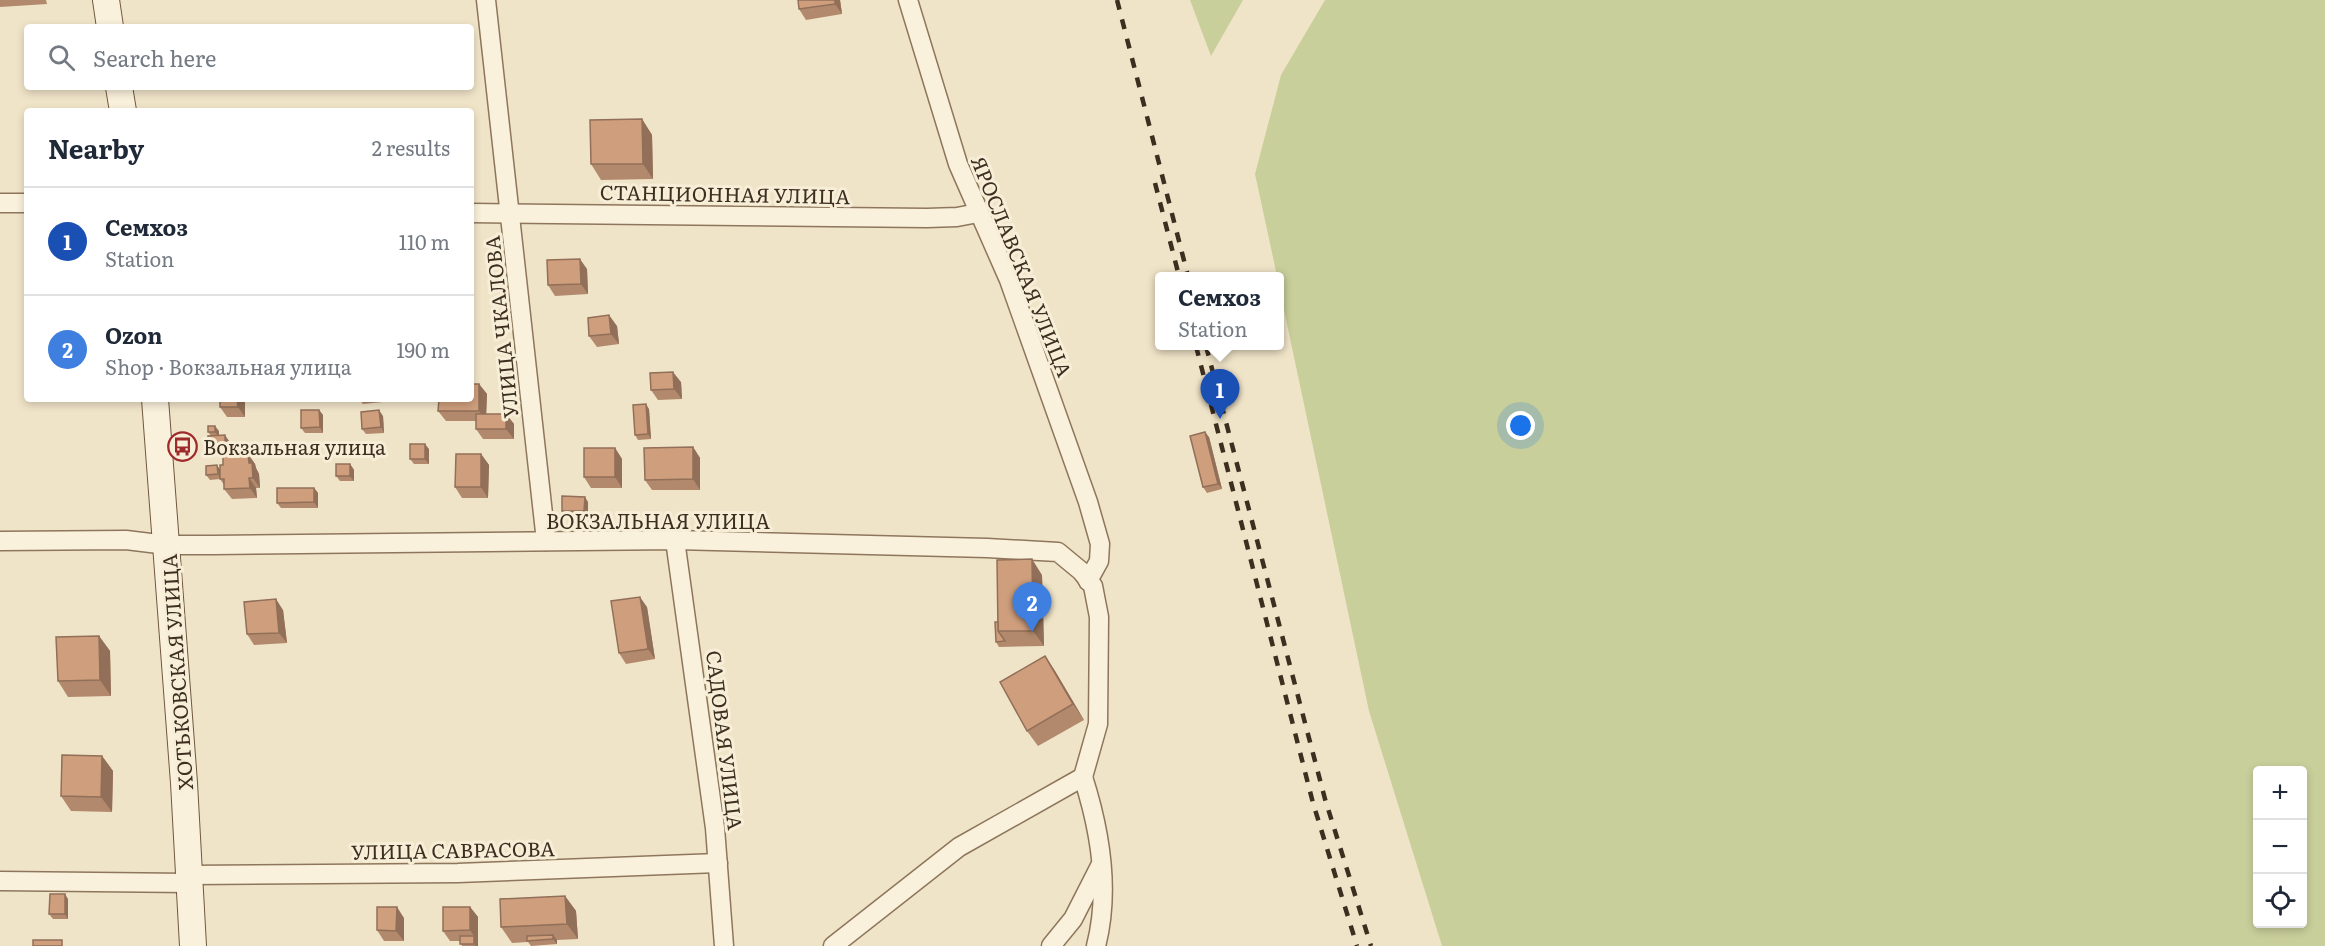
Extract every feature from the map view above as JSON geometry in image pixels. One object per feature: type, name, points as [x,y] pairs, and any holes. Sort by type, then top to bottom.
[{"type":"main road","points":[[106,0],[110,24]]},
{"type":"main road","points":[[120,90],[122,108]]},
{"type":"main road","name":"ХОТЬКОВСКАЯ УЛИЦА","points":[[155,402],[184,783],[193,946]]},
{"type":"street","name":"УЛИЦА ЧКАЛОВА","points":[[486,0],[546,541]]},
{"type":"street","name":"ЯРОСЛАВСКАЯ УЛИЦА","points":[[908,0],[958,164],[1009,280],[1088,502],[1100,544],[1099,561],[1088,581]]},
{"type":"street","points":[[0,203],[24,203]]},
{"type":"street","name":"СТАНЦИОННАЯ УЛИЦА","points":[[474,213],[927,218],[957,217],[978,213]]},
{"type":"street","name":"ВОКЗАЛЬНАЯ УЛИЦА","points":[[0,541],[126,540],[167,545],[675,540],[987,548],[1058,552],[1081,571],[1088,581]]},
{"type":"street","name":"САДОВАЯ УЛИЦА","points":[[675,540],[712,805],[724,946]]},
{"type":"street","points":[[1088,581],[1093,586],[1098,617],[1098,724],[1083,777],[1092,805],[1101,864],[1102,895],[1096,946]]},
{"type":"street","points":[[833,946],[959,847],[1083,777]]},
{"type":"street","name":"УЛИЦА САВРАСОВА","points":[[0,881],[458,873],[718,863]]},
{"type":"street","points":[[1051,946],[1072,919],[1101,864]]},
{"type":"green space","points":[[1190,0],[1243,0],[1211,56]]},
{"type":"green space","points":[[1325,0],[2325,0],[2325,946],[1442,946],[1369,711],[1284,310],[1284,272],[1276,272],[1255,174],[1281,75]]},
{"type":"building","points":[[798,0],[835,0],[835,4],[799,9]]},
{"type":"building","points":[[642,119],[643,164],[591,164],[590,120]]},
{"type":"building","points":[[580,259],[581,284],[548,285],[547,260]]},
{"type":"building","points":[[609,315],[611,334],[589,336],[588,318]]},
{"type":"building","points":[[500,368],[506,368],[506,374],[500,374]]},
{"type":"building","points":[[673,372],[674,389],[651,390],[650,373]]},
{"type":"building","points":[[474,384],[479,384],[479,411],[438,411],[439,402],[474,402]]},
{"type":"building","points":[[220,402],[237,402],[238,407],[220,407]]},
{"type":"building","points":[[646,404],[648,434],[635,435],[633,405]]},
{"type":"building","points":[[301,410],[319,410],[320,427],[301,428]]},
{"type":"building","points":[[379,410],[381,427],[362,429],[361,412]]},
{"type":"building","points":[[476,414],[506,414],[506,429],[476,429]]},
{"type":"building","points":[[208,426],[215,426],[215,432],[208,432]]},
{"type":"building","points":[[1205,432],[1218,484],[1203,487],[1190,436]]},
{"type":"building","points":[[225,435],[225,443],[208,443],[208,436]]},
{"type":"building","points":[[410,444],[425,444],[425,459],[410,459]]},
{"type":"building","points":[[693,447],[693,479],[645,480],[644,448]]},
{"type":"building","points":[[584,448],[615,448],[615,477],[584,477]]},
{"type":"building","points":[[248,454],[249,463],[252,463],[253,478],[249,478],[250,488],[224,489],[224,479],[220,479],[223,455]]},
{"type":"building","points":[[456,454],[481,454],[481,487],[455,487]]},
{"type":"building","points":[[336,464],[350,464],[350,476],[336,476]]},
{"type":"building","points":[[217,465],[218,474],[206,475],[206,466]]},
{"type":"building","points":[[277,488],[314,488],[314,502],[277,503]]},
{"type":"building","points":[[562,496],[585,497],[584,511],[562,511]]},
{"type":"building","points":[[1032,559],[1033,631],[998,631],[997,560]]},
{"type":"building","points":[[640,597],[648,649],[619,653],[611,601]]},
{"type":"building","points":[[276,599],[279,633],[247,634],[244,602]]},
{"type":"building","points":[[995,622],[998,622],[998,631],[1005,641],[996,642]]},
{"type":"building","points":[[99,636],[100,680],[58,681],[56,637]]},
{"type":"building","points":[[1045,656],[1073,704],[1027,731],[1000,682]]},
{"type":"building","points":[[62,755],[102,756],[101,797],[61,796]]},
{"type":"building","points":[[50,894],[65,894],[65,914],[49,914]]},
{"type":"building","points":[[565,896],[567,924],[501,927],[500,899]]},
{"type":"building","points":[[377,907],[397,907],[396,931],[377,930]]},
{"type":"building","points":[[443,907],[470,907],[470,930],[443,931]]},
{"type":"building","points":[[553,935],[553,939],[527,941],[527,936]]},
{"type":"building","points":[[460,936],[474,936],[474,944],[460,944]]},
{"type":"building","points":[[33,940],[62,940],[62,946],[33,946]]},
{"type":"railway","points":[[1117,0],[1187,272]]},
{"type":"railway","points":[[1155,183],[1178,272]]},
{"type":"railway","points":[[1197,350],[1313,803],[1357,946]]},
{"type":"railway","points":[[1207,350],[1325,799],[1371,946]]},
{"type":"place","name":"Семхоз","points":[[1220,419]]},
{"type":"place","name":"Вокзальная улица","points":[[182,446]]},
{"type":"place","name":"Ozon","points":[[1032,632]]}]
